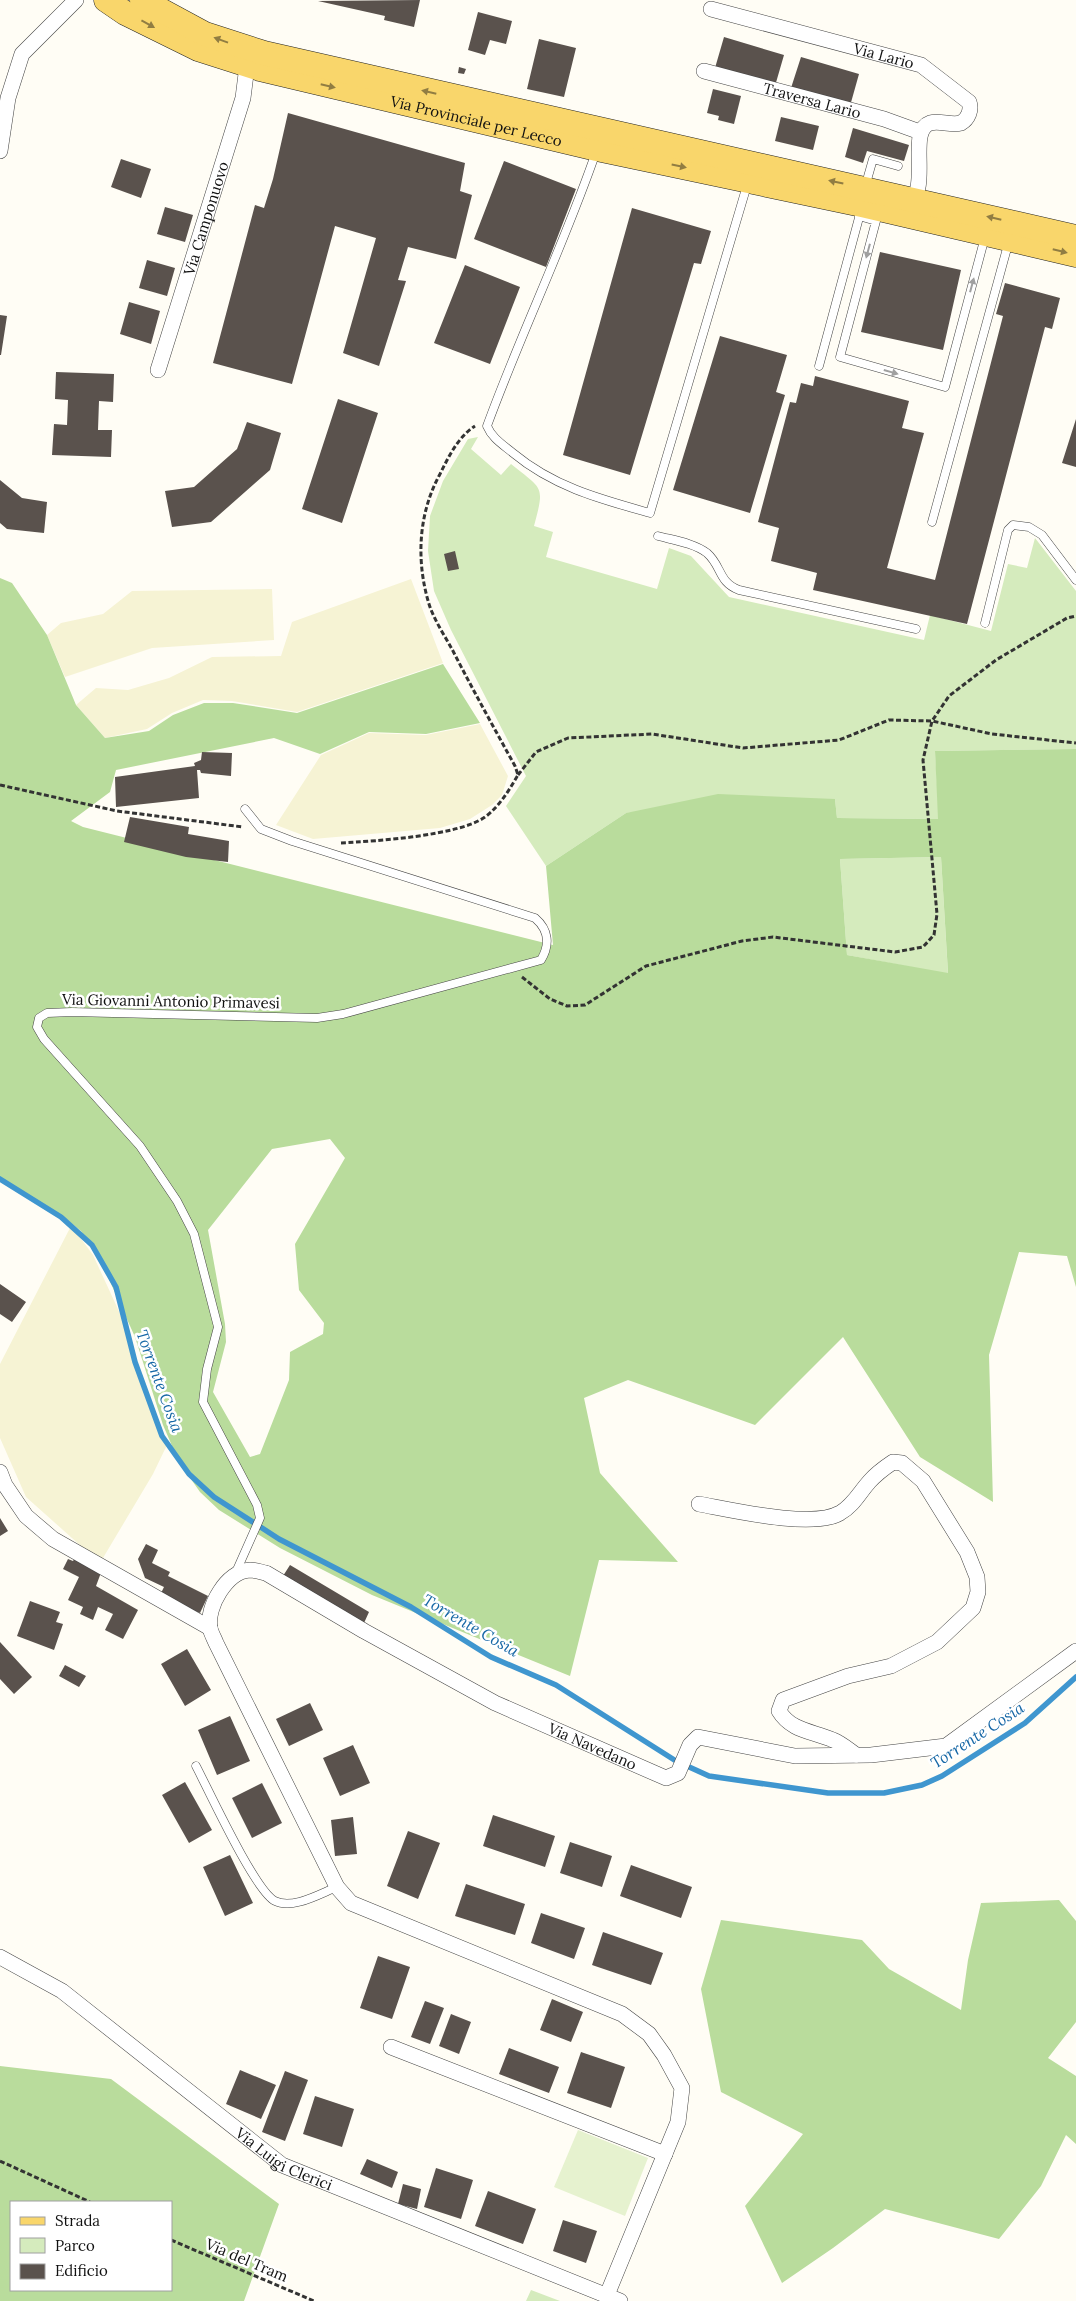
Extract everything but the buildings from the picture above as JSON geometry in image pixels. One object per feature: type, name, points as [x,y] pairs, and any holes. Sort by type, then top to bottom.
[{"type":"main road","name":"Via Provinciale per Lecco","points":[[106,0],[125,13],[198,50],[247,66],[510,129],[557,130]]},
{"type":"main road","name":"Via Provinciale per Lecco","points":[[142,0],[205,34],[233,45],[316,65],[749,180],[862,203],[891,203],[915,200],[1076,237]]},
{"type":"main road","name":"Via Provinciale per Lecco","points":[[600,140],[656,142],[787,172],[862,203]]},
{"type":"main road","name":"Via Provinciale per Lecco","points":[[891,203],[986,233],[1076,255]]},
{"type":"street","points":[[0,151],[8,98],[22,54],[76,0]]},
{"type":"street","name":"Via Lario","points":[[711,9],[896,57],[930,70],[969,102],[970,111],[961,123],[932,122],[920,132]]},
{"type":"street","points":[[247,66],[253,59],[304,70],[316,65]]},
{"type":"street","name":"Via Camponuovo","points":[[158,370],[243,98],[247,66]]},
{"type":"street","name":"Traversa Lario","points":[[704,71],[884,119],[920,132]]},
{"type":"street","points":[[915,200],[920,179],[920,132]]},
{"type":"street","points":[[749,180],[758,174],[776,177],[787,172]]},
{"type":"street","name":"Via Provinciale per Lecco","points":[[1010,239],[1017,233],[1039,238],[1045,230]]},
{"type":"street","points":[[699,1504],[772,1516],[821,1520],[840,1513],[851,1505],[880,1470],[893,1462],[902,1463],[923,1481],[967,1552],[977,1577],[978,1592],[973,1608],[937,1642],[891,1666],[848,1676],[783,1700],[779,1711],[786,1722],[810,1733],[834,1740],[856,1755]]},
{"type":"street","points":[[0,1472],[5,1485],[26,1516],[53,1539],[210,1628]]},
{"type":"street","name":"Via Navedano","points":[[235,1576],[249,1570],[266,1573],[279,1579],[364,1631],[495,1703],[666,1778],[678,1773],[690,1745],[698,1737],[795,1756],[856,1755],[946,1746],[1076,1651]]},
{"type":"street","points":[[235,1576],[223,1588],[214,1603],[210,1616],[210,1628],[337,1887],[351,1903],[622,2014],[649,2034],[664,2055],[682,2088],[678,2122],[614,2298]]},
{"type":"street","name":"Via Luigi Clerici","points":[[0,1957],[62,1990],[282,2166],[614,2298]]},
{"type":"street","points":[[391,2047],[666,2154]]},
{"type":"lane","points":[[600,140],[576,209],[486,426],[491,436],[532,469],[581,493],[650,513],[749,180]]},
{"type":"lane","points":[[819,366],[873,159],[898,166]]},
{"type":"lane","points":[[862,203],[876,221],[840,357],[945,387],[986,233]]},
{"type":"lane","points":[[932,522],[1010,239]]},
{"type":"lane","points":[[986,623],[1008,530],[1013,525],[1029,527],[1042,534],[1076,580]]},
{"type":"lane","points":[[658,536],[705,552],[714,561],[730,587],[916,629]]},
{"type":"lane","points":[[245,809],[261,829]]},
{"type":"lane","name":"Via Giovanni Antonio Primavesi","points":[[235,1576],[260,1518],[257,1505],[204,1402],[207,1369],[218,1327],[194,1234],[176,1201],[140,1146],[44,1039],[38,1027],[40,1018],[47,1013],[72,1012],[317,1018],[343,1014],[541,960],[547,950],[547,938],[542,924],[535,918],[324,852],[261,829]]},
{"type":"lane","points":[[196,1766],[254,1878],[275,1901],[292,1904],[337,1887]]},
{"type":"path","points":[[490,416],[467,431],[449,456],[435,482],[424,516],[421,572],[429,606],[518,774]]},
{"type":"path","points":[[510,968],[550,999],[567,1006],[585,1005],[646,966],[742,941],[773,937],[895,952],[923,947],[934,935],[937,914],[923,760],[932,721],[949,696],[996,660],[1067,618],[1076,616]]},
{"type":"path","points":[[324,852],[336,843],[379,841],[456,829],[484,818],[504,800],[518,774],[536,752],[568,738],[652,734],[743,748],[839,740],[889,720],[932,721],[992,734],[1076,743]]},
{"type":"path","points":[[0,785],[116,811],[261,829]]},
{"type":"path","points":[[0,2162],[84,2201]]},
{"type":"path","points":[[0,2162],[88,2201]]},
{"type":"path","name":"Via del Tram","points":[[172,2240],[313,2301]]},
{"type":"shaded area","points":[[411,579],[443,663],[297,712],[232,701],[203,700],[172,713],[147,729],[105,738],[76,705],[96,688],[128,690],[169,678],[212,657],[281,656],[292,622]]},
{"type":"shaded area","points":[[272,589],[274,640],[152,648],[65,677],[47,635],[61,623],[103,614],[132,591]]},
{"type":"shaded area","points":[[480,724],[508,776],[502,795],[492,805],[470,819],[440,828],[313,839],[276,825],[321,755],[369,733],[426,735]]},
{"type":"shaded area","points":[[70,1228],[76,1232],[93,1255],[117,1307],[130,1337],[147,1394],[167,1445],[153,1474],[100,1563],[26,1497],[0,1438],[0,1364]]},
{"type":"green space","points":[[478,437],[471,449],[501,475],[511,464],[539,489],[540,503],[534,526],[553,532],[546,557],[657,589],[669,548],[691,556],[729,597],[924,640],[930,615],[991,631],[1008,564],[1027,568],[1035,538],[1076,591],[1076,749],[935,751],[939,819],[837,818],[835,799],[626,813],[546,866],[506,806],[526,776],[451,630],[434,591],[428,551],[430,516],[443,481],[468,439]]},
{"type":"green space","points":[[0,578],[12,583],[47,635],[76,705],[105,738],[149,731],[173,715],[204,703],[233,703],[297,713],[443,664],[480,723],[426,734],[369,732],[320,754],[274,738],[116,770],[110,792],[71,821],[83,827],[553,945],[546,866],[626,813],[718,794],[835,799],[837,818],[938,819],[935,751],[1076,749],[1076,1287],[1067,1256],[1019,1252],[989,1355],[993,1502],[920,1457],[843,1337],[755,1425],[628,1380],[584,1398],[600,1473],[678,1562],[599,1560],[570,1676],[372,1595],[280,1548],[219,1510],[200,1492],[179,1462],[163,1425],[135,1337],[98,1255],[81,1231],[65,1218],[0,1178]],"holes":[[[941,857],[948,973],[847,955],[840,859]],[[330,1139],[345,1158],[295,1244],[299,1290],[324,1323],[323,1334],[290,1352],[289,1380],[260,1454],[250,1457],[213,1392],[226,1342],[225,1324],[208,1230],[272,1149]]]},
{"type":"green space","points":[[941,857],[948,974],[847,955],[840,859]]},
{"type":"green space","points":[[1059,1900],[1076,1921],[1076,2022],[1048,2058],[1076,2076],[1076,2144],[1066,2135],[1041,2186],[999,2239],[885,2209],[782,2283],[745,2206],[803,2134],[721,2092],[701,1989],[721,1920],[862,1940],[889,1969],[961,2010],[968,1960],[981,1903]]},
{"type":"green space","points":[[0,2066],[111,2079],[279,2204],[244,2301],[0,2301]]},
{"type":"green space","points":[[578,2130],[648,2158],[625,2216],[554,2187]]},
{"type":"green space","points":[[531,2290],[560,2301],[526,2301]]},
{"type":"waterway","name":"Torrente Cosia","points":[[0,1179],[61,1217],[92,1245],[116,1287],[135,1362],[162,1436],[189,1474],[214,1497],[279,1539],[411,1607],[491,1657],[556,1685],[676,1761],[709,1776],[828,1793],[884,1793],[922,1785],[942,1776],[1025,1723],[1076,1677]]}]
